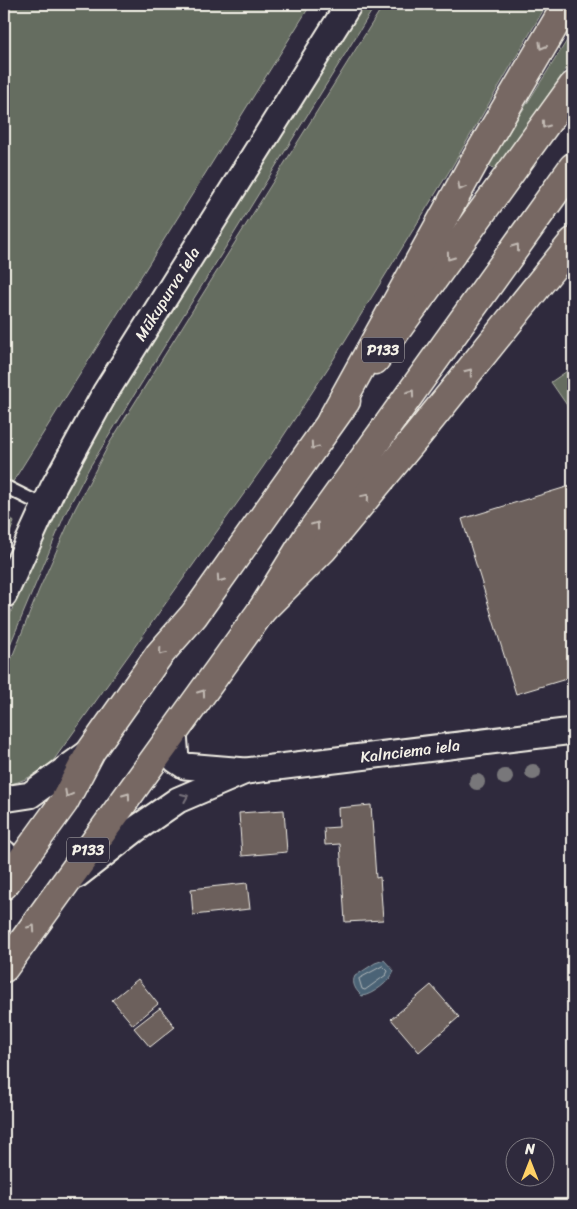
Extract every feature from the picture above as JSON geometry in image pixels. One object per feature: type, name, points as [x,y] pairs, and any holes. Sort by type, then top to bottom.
[{"type":"main road","points":[[331,421],[474,164],[567,4]]},
{"type":"main road","name":"P133","points":[[4,885],[64,802],[91,751],[159,655],[194,616],[331,421],[573,86]]},
{"type":"main road","name":"P133","points":[[4,968],[262,610],[306,539],[573,167]]},
{"type":"main road","points":[[262,610],[323,549],[417,436],[573,242]]},
{"type":"street","name":"Mūkupurva iela","points":[[4,595],[44,506],[106,393],[349,4]]},
{"type":"street","name":"Kalnciema iela","points":[[174,732],[176,760],[185,766],[246,772],[573,731]]},
{"type":"street","points":[[4,799],[30,795],[91,751]]},
{"type":"street","name":"Kalnciema iela","points":[[61,887],[136,829],[178,800],[246,772]]},
{"type":"street","points":[[4,853],[4,858]]},
{"type":"lane","points":[[8,488],[44,506]]},
{"type":"green space","points":[[4,4],[311,4],[4,496]]},
{"type":"green space","points":[[363,4],[376,4],[89,468],[65,514],[4,659],[4,630],[16,599],[56,511],[106,415]]},
{"type":"green space","points":[[384,4],[547,4],[450,170],[330,365],[263,467],[53,761],[30,777],[4,785],[4,677],[39,590],[75,509],[109,444]]},
{"type":"green space","points":[[573,31],[573,59],[499,166],[495,169],[488,165]]},
{"type":"green space","points":[[573,367],[573,414],[551,382]]},
{"type":"green space","points":[[4,510],[14,522],[4,548]]},
{"type":"water","points":[[384,960],[394,971],[392,975],[381,987],[362,996],[355,987],[355,976],[375,963]]},
{"type":"building","points":[[573,485],[573,677],[516,694],[462,519]]},
{"type":"building","points":[[371,805],[376,878],[380,877],[383,920],[345,922],[340,844],[325,845],[324,828],[339,827],[338,808]]},
{"type":"building","points":[[284,810],[287,852],[242,856],[239,813]]},
{"type":"building","points":[[247,883],[250,909],[193,915],[191,889]]},
{"type":"building","points":[[573,934],[573,965],[570,935]]},
{"type":"building","points":[[138,979],[158,1004],[133,1025],[112,1000]]},
{"type":"building","points":[[431,985],[459,1017],[419,1052],[391,1019]]},
{"type":"building","points":[[160,1008],[175,1027],[150,1047],[134,1028]]}]
